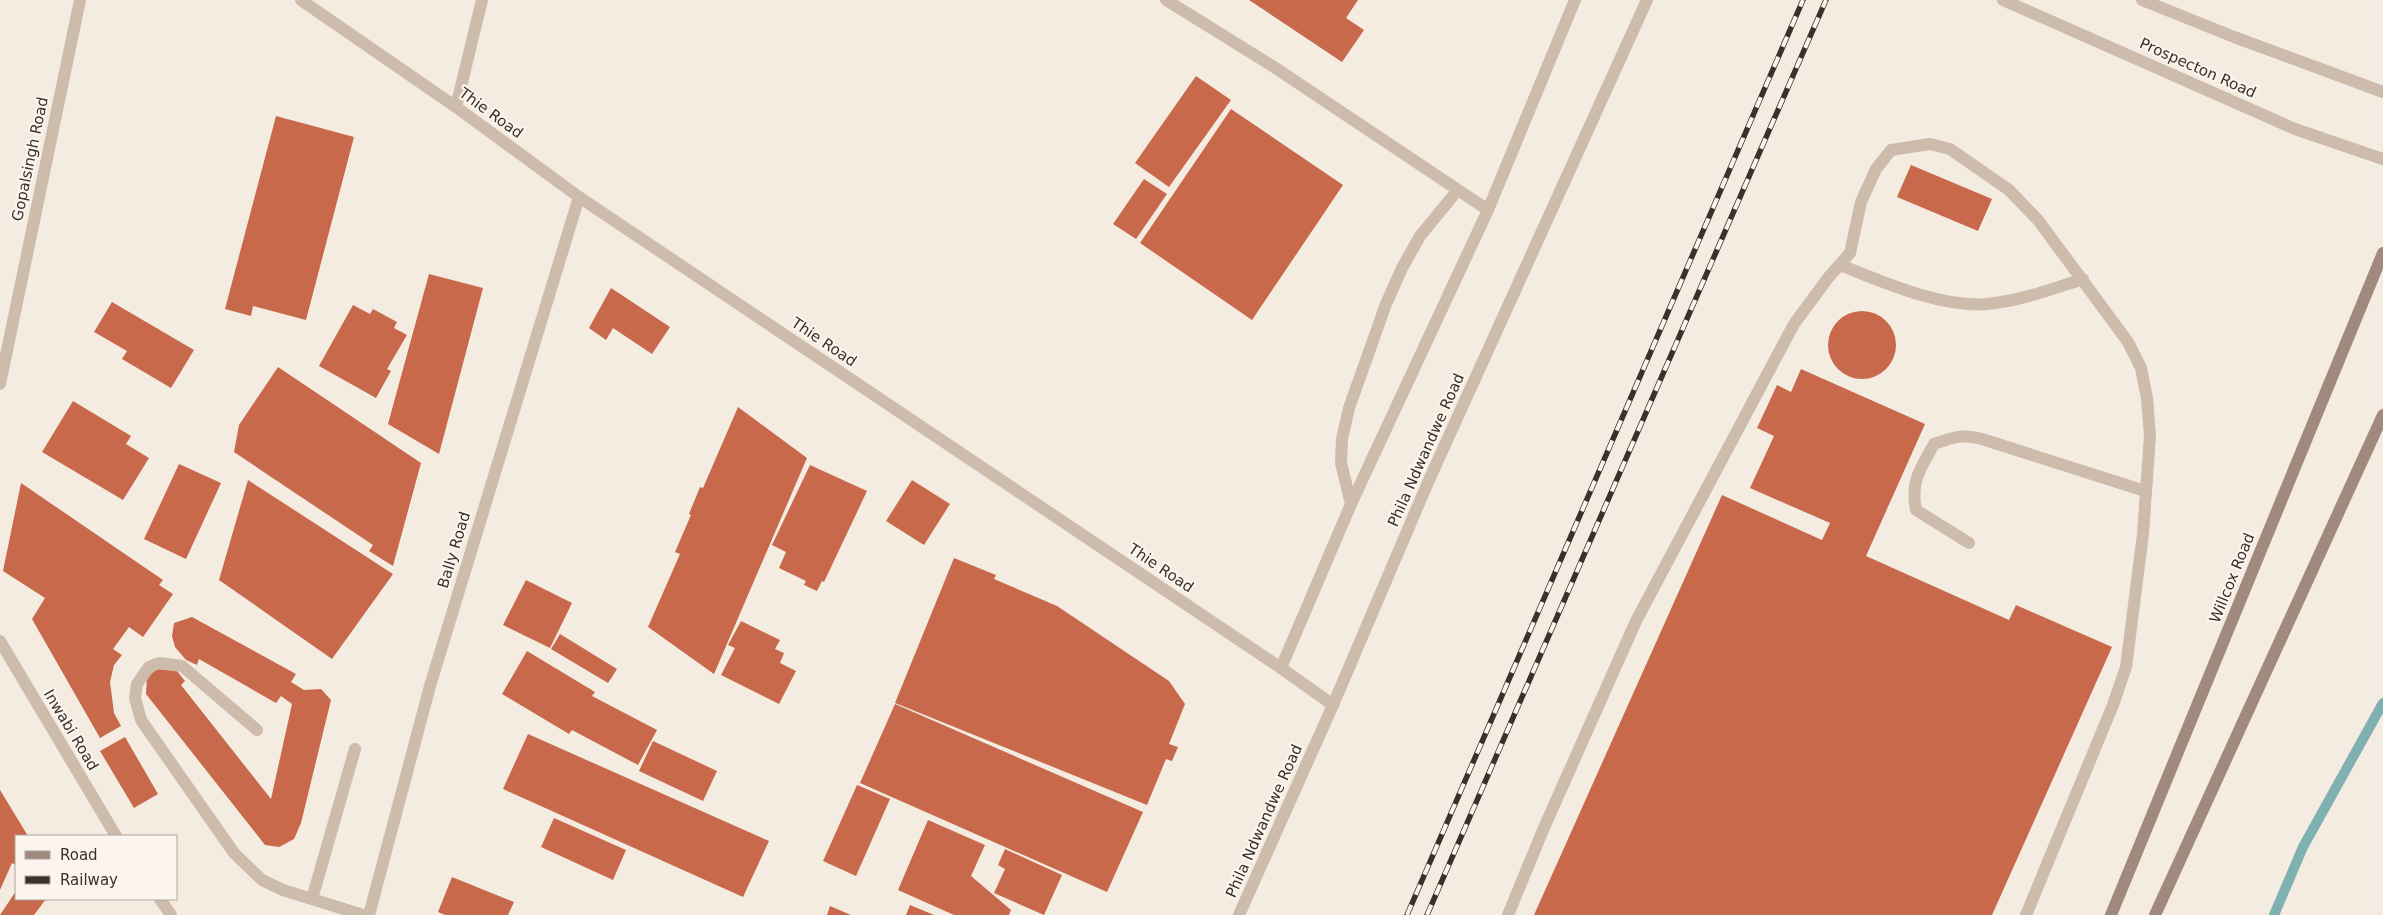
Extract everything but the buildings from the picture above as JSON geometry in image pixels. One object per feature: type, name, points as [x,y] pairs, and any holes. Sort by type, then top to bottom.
[{"type":"main road","name":"Willcox Road","points":[[2111,915],[2383,253]]},
{"type":"main road","points":[[2155,915],[2383,415]]},
{"type":"street","name":"Gopalsingh Road","points":[[0,384],[80,0]]},
{"type":"street","name":"Thie Road","points":[[301,0],[456,107],[579,197],[1281,668],[1333,705]]},
{"type":"street","points":[[456,107],[482,0]]},
{"type":"street","points":[[1166,0],[1274,67],[1488,210]]},
{"type":"street","points":[[1281,668],[1351,504],[1488,210],[1575,0]]},
{"type":"street","name":"Phila Ndwandwe Road","points":[[1239,915],[1333,705],[1429,480],[1647,0]]},
{"type":"street","name":"Prospecton Road","points":[[2003,0],[2295,129],[2383,160]]},
{"type":"street","points":[[2142,0],[2234,37],[2383,92]]},
{"type":"street","points":[[1508,915],[1543,830],[1636,621],[1794,324],[1828,278],[1850,253],[1861,202],[1876,169],[1891,150],[1930,144],[1950,149],[2009,190],[2038,220],[2128,342],[2141,368],[2147,398],[2150,436],[2143,534],[2126,667],[2113,705],[2026,915]]},
{"type":"street","points":[[1351,504],[1341,464],[1342,439],[1349,408],[1386,304],[1402,268],[1420,236],[1457,191]]},
{"type":"street","name":"Bally Road","points":[[369,915],[430,686],[579,197]]},
{"type":"street","points":[[1840,265],[1938,300],[1986,304],[2029,296],[2083,279]]},
{"type":"street","points":[[1969,543],[1916,510],[1913,495],[1915,480],[1934,444],[1953,437],[1965,435],[1982,439],[2145,491]]},
{"type":"street","name":"Inwabi Road","points":[[0,641],[115,835]]},
{"type":"street","points":[[257,730],[182,666],[159,663],[149,667],[137,684],[135,698],[141,720],[234,853],[262,880],[312,899],[363,915]]},
{"type":"street","points":[[312,899],[355,749]]},
{"type":"street","points":[[161,900],[171,915]]},
{"type":"waterway","points":[[2274,915],[2303,847],[2383,703]]},
{"type":"railway","points":[[1407,915],[1803,0]]},
{"type":"railway","points":[[1427,915],[1826,0]]}]
